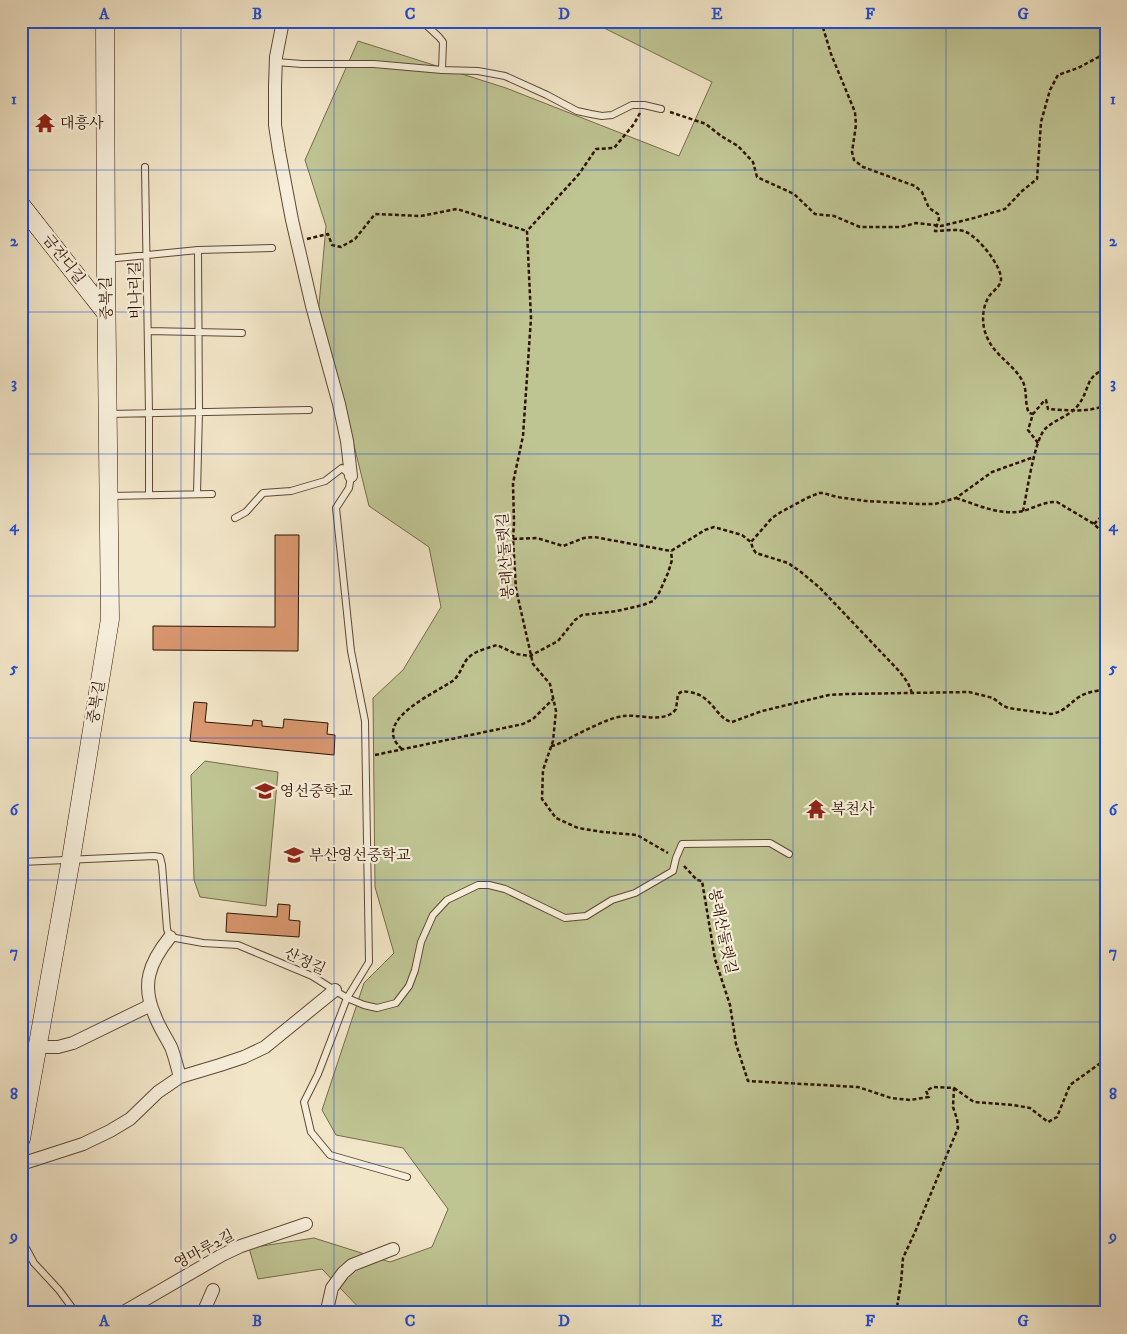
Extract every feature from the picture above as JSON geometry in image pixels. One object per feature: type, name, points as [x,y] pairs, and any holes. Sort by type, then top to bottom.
[{"type":"street","name":"중복길","points":[[21,1139],[71,859],[110,619],[105,21]]},
{"type":"street","points":[[283,21],[276,62],[275,125],[278,151],[312,306],[348,442],[351,476]]},
{"type":"street","name":"금잔디길","points":[[21,205],[106,312]]},
{"type":"street","points":[[170,937],[162,947],[148,974],[147,983],[148,995],[154,1015],[172,1050],[180,1077]]},
{"type":"street","points":[[21,1164],[83,1144],[110,1131],[130,1118],[158,1092],[180,1077],[220,1065],[265,1047],[335,990]]},
{"type":"street","points":[[38,1047],[58,1048],[73,1043],[151,1005]]},
{"type":"street","name":"영마루2길","points":[[122,1313],[234,1249],[306,1224]]},
{"type":"street","points":[[328,1313],[332,1288],[352,1265],[393,1250]]},
{"type":"street","points":[[203,1313],[213,1290]]},
{"type":"lane","points":[[417,21],[424,23],[443,42],[442,70]]},
{"type":"lane","points":[[276,62],[374,64],[478,71],[505,76],[577,111],[591,114],[612,115],[632,105],[644,105],[661,109]]},
{"type":"lane","name":"비나리길","points":[[145,167],[149,495]]},
{"type":"lane","name":"중복길","points":[[106,259],[198,250],[272,248]]},
{"type":"lane","points":[[198,250],[198,494]]},
{"type":"lane","points":[[148,331],[242,333]]},
{"type":"lane","points":[[108,414],[309,410]]},
{"type":"lane","points":[[235,518],[246,512],[263,493],[291,492],[325,481],[342,468],[351,476],[349,488],[336,508],[351,651],[366,721],[369,962],[347,998],[318,1074],[304,1102],[311,1132],[330,1154],[407,1177]]},
{"type":"lane","points":[[108,496],[212,494]]},
{"type":"lane","points":[[676,858],[682,844],[770,843],[789,854]]},
{"type":"lane","points":[[21,862],[160,857],[167,929],[170,937]]},
{"type":"lane","name":"산정길","points":[[170,937],[203,943],[238,946],[312,976],[347,998],[364,1006],[377,1008],[396,1003],[409,986],[415,970],[421,942],[432,915],[447,900],[478,885],[489,885],[504,889],[565,918],[586,916],[612,900],[635,893],[673,871],[676,858]]},
{"type":"lane","points":[[21,1239],[34,1263],[59,1290],[76,1313]]},
{"type":"path","points":[[821,21],[831,54],[855,112],[856,125],[852,152],[854,160],[863,167],[915,186],[922,192],[929,208],[938,214],[939,219],[936,231],[962,231],[971,235],[997,265],[1001,281],[984,308],[983,317],[988,342],[1022,381],[1025,388],[1027,408],[1029,413],[1033,414]]},
{"type":"path","points":[[661,109],[706,124],[747,154],[753,162],[757,177],[794,194],[815,214],[834,216],[860,227],[901,227],[916,223],[941,226],[1005,209],[1022,191],[1037,179],[1041,122],[1050,90],[1058,76],[1106,53]]},
{"type":"path","points":[[297,242],[328,234],[332,245],[341,247],[355,239],[375,214],[421,216],[457,209],[527,231],[579,174],[596,149],[614,148],[634,124],[644,105]]},
{"type":"path","name":"봉래산둘렛길","points":[[527,231],[531,318],[523,436],[513,483],[513,539],[516,589],[531,656],[533,664],[550,684],[556,711],[553,740],[542,770],[542,799],[556,818],[578,828],[637,835],[676,858],[697,880],[702,881],[715,959],[730,1005],[736,1044],[748,1081],[858,1087],[890,1098],[910,1100],[929,1097],[926,1091],[933,1087],[954,1088]]},
{"type":"path","points":[[1023,511],[1034,457],[1044,431],[1074,410],[1083,398],[1093,375],[1106,369]]},
{"type":"path","points":[[1038,443],[1028,430],[1033,414],[1044,401],[1046,400],[1048,409],[1074,410],[1106,405]]},
{"type":"path","points":[[751,542],[772,518],[819,493],[866,501],[935,504],[956,498],[992,472],[1034,457]]},
{"type":"path","points":[[956,498],[1004,513],[1023,511],[1052,501],[1057,502],[1094,524],[1106,536]]},
{"type":"path","points":[[1094,524],[1106,512]]},
{"type":"path","points":[[513,539],[537,538],[563,546],[584,538],[594,537],[671,551],[705,530],[714,527],[742,535],[751,542],[756,553],[788,563],[820,588],[900,672],[912,693]]},
{"type":"path","points":[[402,749],[394,740],[393,735],[401,715],[454,680],[472,654],[497,645],[516,654],[531,656],[558,641],[582,614],[616,611],[653,601],[659,593],[668,573],[672,560],[671,551]]},
{"type":"path","points":[[551,746],[622,716],[632,715],[659,718],[669,716],[676,709],[678,694],[681,691],[693,692],[703,696],[725,719],[732,722],[762,711],[829,695],[968,692],[993,698],[1008,708],[1052,714],[1063,711],[1084,694],[1106,688]]},
{"type":"path","points":[[366,757],[528,722],[545,709],[553,699]]},
{"type":"path","points":[[954,1088],[974,1102],[1030,1108],[1048,1122],[1057,1117],[1070,1085],[1106,1059]]},
{"type":"path","points":[[896,1313],[903,1258],[958,1128],[954,1107],[954,1088]]},
{"type":"green space","points":[[590,21],[1106,21],[1106,1313],[364,1313],[322,1269],[258,1279],[249,1248],[314,1238],[390,1262],[432,1247],[448,1209],[403,1148],[336,1135],[322,1110],[364,983],[394,953],[375,887],[373,698],[403,670],[441,607],[429,547],[369,506],[347,417],[317,327],[326,226],[305,160],[358,41],[506,88],[679,156],[712,82]]},
{"type":"green space","points":[[205,761],[278,772],[266,906],[200,897],[194,880],[191,775]]},
{"type":"building","points":[[275,535],[299,535],[298,651],[153,650],[153,626],[275,627]]},
{"type":"building","points":[[194,702],[207,703],[205,722],[252,726],[253,720],[262,721],[262,726],[283,728],[284,719],[328,723],[327,734],[335,735],[334,755],[190,741]]},
{"type":"building","points":[[278,904],[290,905],[289,920],[300,921],[299,937],[226,932],[227,913],[277,917]]},
{"type":"place","name":"대흥사","points":[[45,123]]},
{"type":"place","name":"영선중학교","points":[[265,791]]},
{"type":"place","name":"복천사","points":[[816,809]]},
{"type":"place","name":"부산영선중학교","points":[[294,855]]}]
